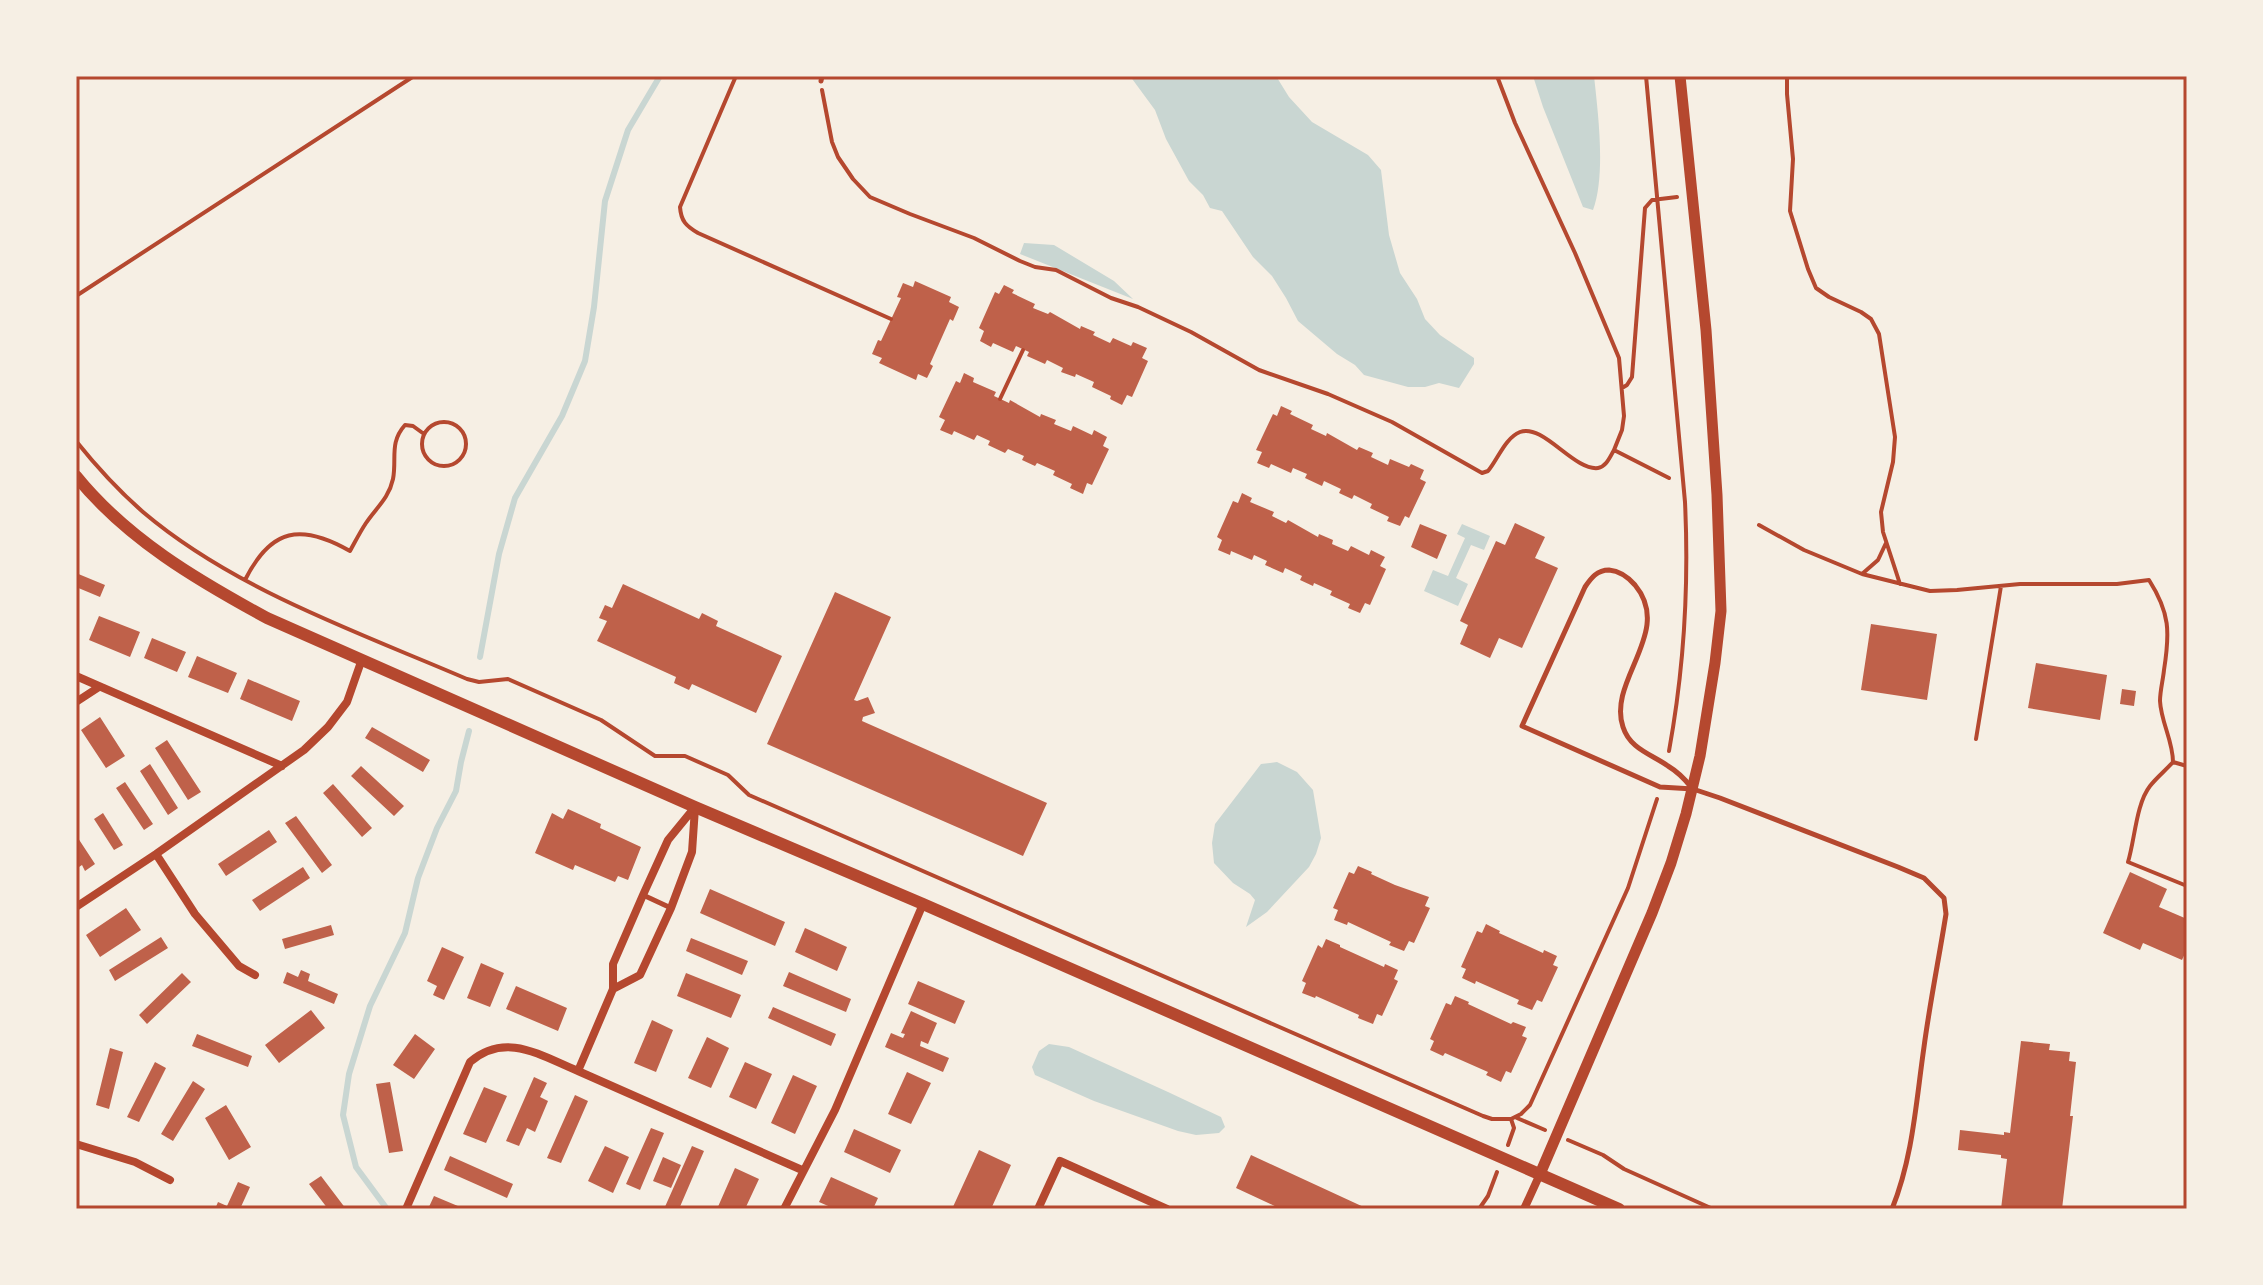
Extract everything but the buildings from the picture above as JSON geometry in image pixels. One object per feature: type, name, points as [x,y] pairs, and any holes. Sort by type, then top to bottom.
[{"type":"main road","points":[[79,485],[147,544],[209,586],[267,618],[1619,1209]]},
{"type":"street","points":[[1524,1209],[1671,863],[1693,789],[1713,679],[1721,611],[1721,570],[1706,330],[1680,76]]},
{"type":"street","points":[[76,907],[282,766],[320,734],[347,702],[362,659]]},
{"type":"street","points":[[76,676],[282,766]]},
{"type":"street","points":[[76,702],[99,687]]},
{"type":"street","points":[[578,1071],[613,989],[613,964],[643,895],[668,840],[695,807]]},
{"type":"street","points":[[613,989],[640,975],[671,908],[692,852],[695,807]]},
{"type":"street","points":[[156,854],[195,914],[239,966],[255,975]]},
{"type":"street","points":[[784,1209],[835,1110],[923,904]]},
{"type":"street","points":[[407,1206],[470,1062],[482,1051],[499,1046],[517,1046],[802,1170]]},
{"type":"street","points":[[76,1144],[135,1162],[170,1180]]},
{"type":"street","points":[[1038,1209],[1060,1161],[1167,1209]]},
{"type":"lane","points":[[1693,789],[1681,774],[1641,751],[1623,729],[1620,703],[1643,646],[1646,615],[1639,590],[1630,579],[1618,572],[1605,570],[1593,575],[1522,726],[1660,787],[1693,789],[1898,867],[1924,878],[1944,898],[1946,914],[1915,1122],[1904,1174],[1892,1209]]},
{"type":"lane","points":[[643,895],[671,908]]},
{"type":"path","points":[[76,296],[414,76]]},
{"type":"path","points":[[736,76],[680,207],[681,217],[687,226],[698,233],[891,319]]},
{"type":"path","points":[[821,78],[828,124],[838,157],[861,188],[880,201],[974,238],[1027,264],[1056,270],[1111,298],[1138,307],[1259,370],[1328,394],[1410,431],[1482,473],[1488,471],[1515,434],[1524,430],[1533,431],[1573,458],[1599,468],[1614,450],[1622,430],[1619,358],[1497,76]]},
{"type":"path","points":[[1646,76],[1687,547],[1682,662],[1669,750]]},
{"type":"path","points":[[1787,76],[1793,159],[1790,211],[1808,269],[1816,288],[1871,319],[1879,334],[1895,437],[1893,462],[1881,512],[1886,543],[1900,584]]},
{"type":"path","points":[[1622,388],[1632,377],[1645,208],[1647,203],[1657,199],[1691,196]]},
{"type":"path","points":[[1000,399],[1023,350]]},
{"type":"path","points":[[450,422],[466,437],[462,458],[449,466],[435,464],[425,455],[424,434],[435,423],[450,422]]},
{"type":"path","points":[[245,580],[260,554],[286,536],[302,533],[318,536],[350,551],[368,520],[388,495],[395,467],[395,440],[401,429],[405,425],[413,426],[424,434]]},
{"type":"path","points":[[76,441],[143,511],[214,562],[285,600],[467,679],[479,682],[508,679],[601,720],[655,756],[685,756],[728,775],[749,795],[1483,1116],[1526,1122]]},
{"type":"path","points":[[1614,450],[1669,478]]},
{"type":"path","points":[[1759,525],[1804,550],[1862,574],[1930,591],[2020,584],[2117,584],[2149,580],[2166,610],[2167,641],[2160,701],[2173,762]]},
{"type":"path","points":[[1862,574],[1878,560],[1886,543]]},
{"type":"path","points":[[1976,739],[2001,586]]},
{"type":"path","points":[[2173,762],[2187,766]]},
{"type":"path","points":[[2173,762],[2149,787],[2142,801],[2128,862],[2187,886]]},
{"type":"path","points":[[1513,1118],[1530,1105],[1628,888],[1657,799]]},
{"type":"path","points":[[1513,1118],[1514,1128]]},
{"type":"path","points":[[1595,1151],[1624,1169],[1713,1209]]},
{"type":"path","points":[[1479,1209],[1492,1186]]},
{"type":"shaded area","points":[[1130,76],[1276,76],[1289,97],[1312,122],[1368,155],[1381,170],[1389,235],[1400,273],[1417,299],[1425,319],[1440,335],[1474,358],[1474,364],[1459,388],[1439,383],[1408,387],[1364,375],[1298,321],[1272,276],[1253,257],[1222,211],[1210,208],[1203,195],[1189,181],[1166,139],[1155,110]]},
{"type":"shaded area","points":[[1533,76],[1594,76],[1600,162],[1593,210],[1583,207]]},
{"type":"shaded area","points":[[1024,243],[1054,245],[1114,281],[1133,299],[1020,254]]},
{"type":"shaded area","points":[[1462,524],[1490,536],[1484,550],[1471,545],[1456,578],[1468,584],[1458,606],[1424,591],[1433,570],[1448,576],[1465,538],[1457,534]]},
{"type":"shaded area","points":[[1277,762],[1297,772],[1313,790],[1321,838],[1309,867],[1267,912],[1246,927],[1255,900],[1214,863],[1212,843],[1215,824],[1261,764]]},
{"type":"shaded area","points":[[1049,1044],[1069,1047],[1168,1092],[1221,1117],[1225,1127],[1219,1133],[1196,1135],[1178,1131],[1094,1101],[1035,1075],[1032,1067],[1039,1051]]},
{"type":"waterway","points":[[480,657],[499,554],[515,498],[562,416],[585,361],[605,201],[628,130],[660,76]]},
{"type":"waterway","points":[[387,1209],[356,1167],[343,1115],[349,1074],[370,1006],[405,933],[418,878],[437,828],[456,791],[469,731]]}]
